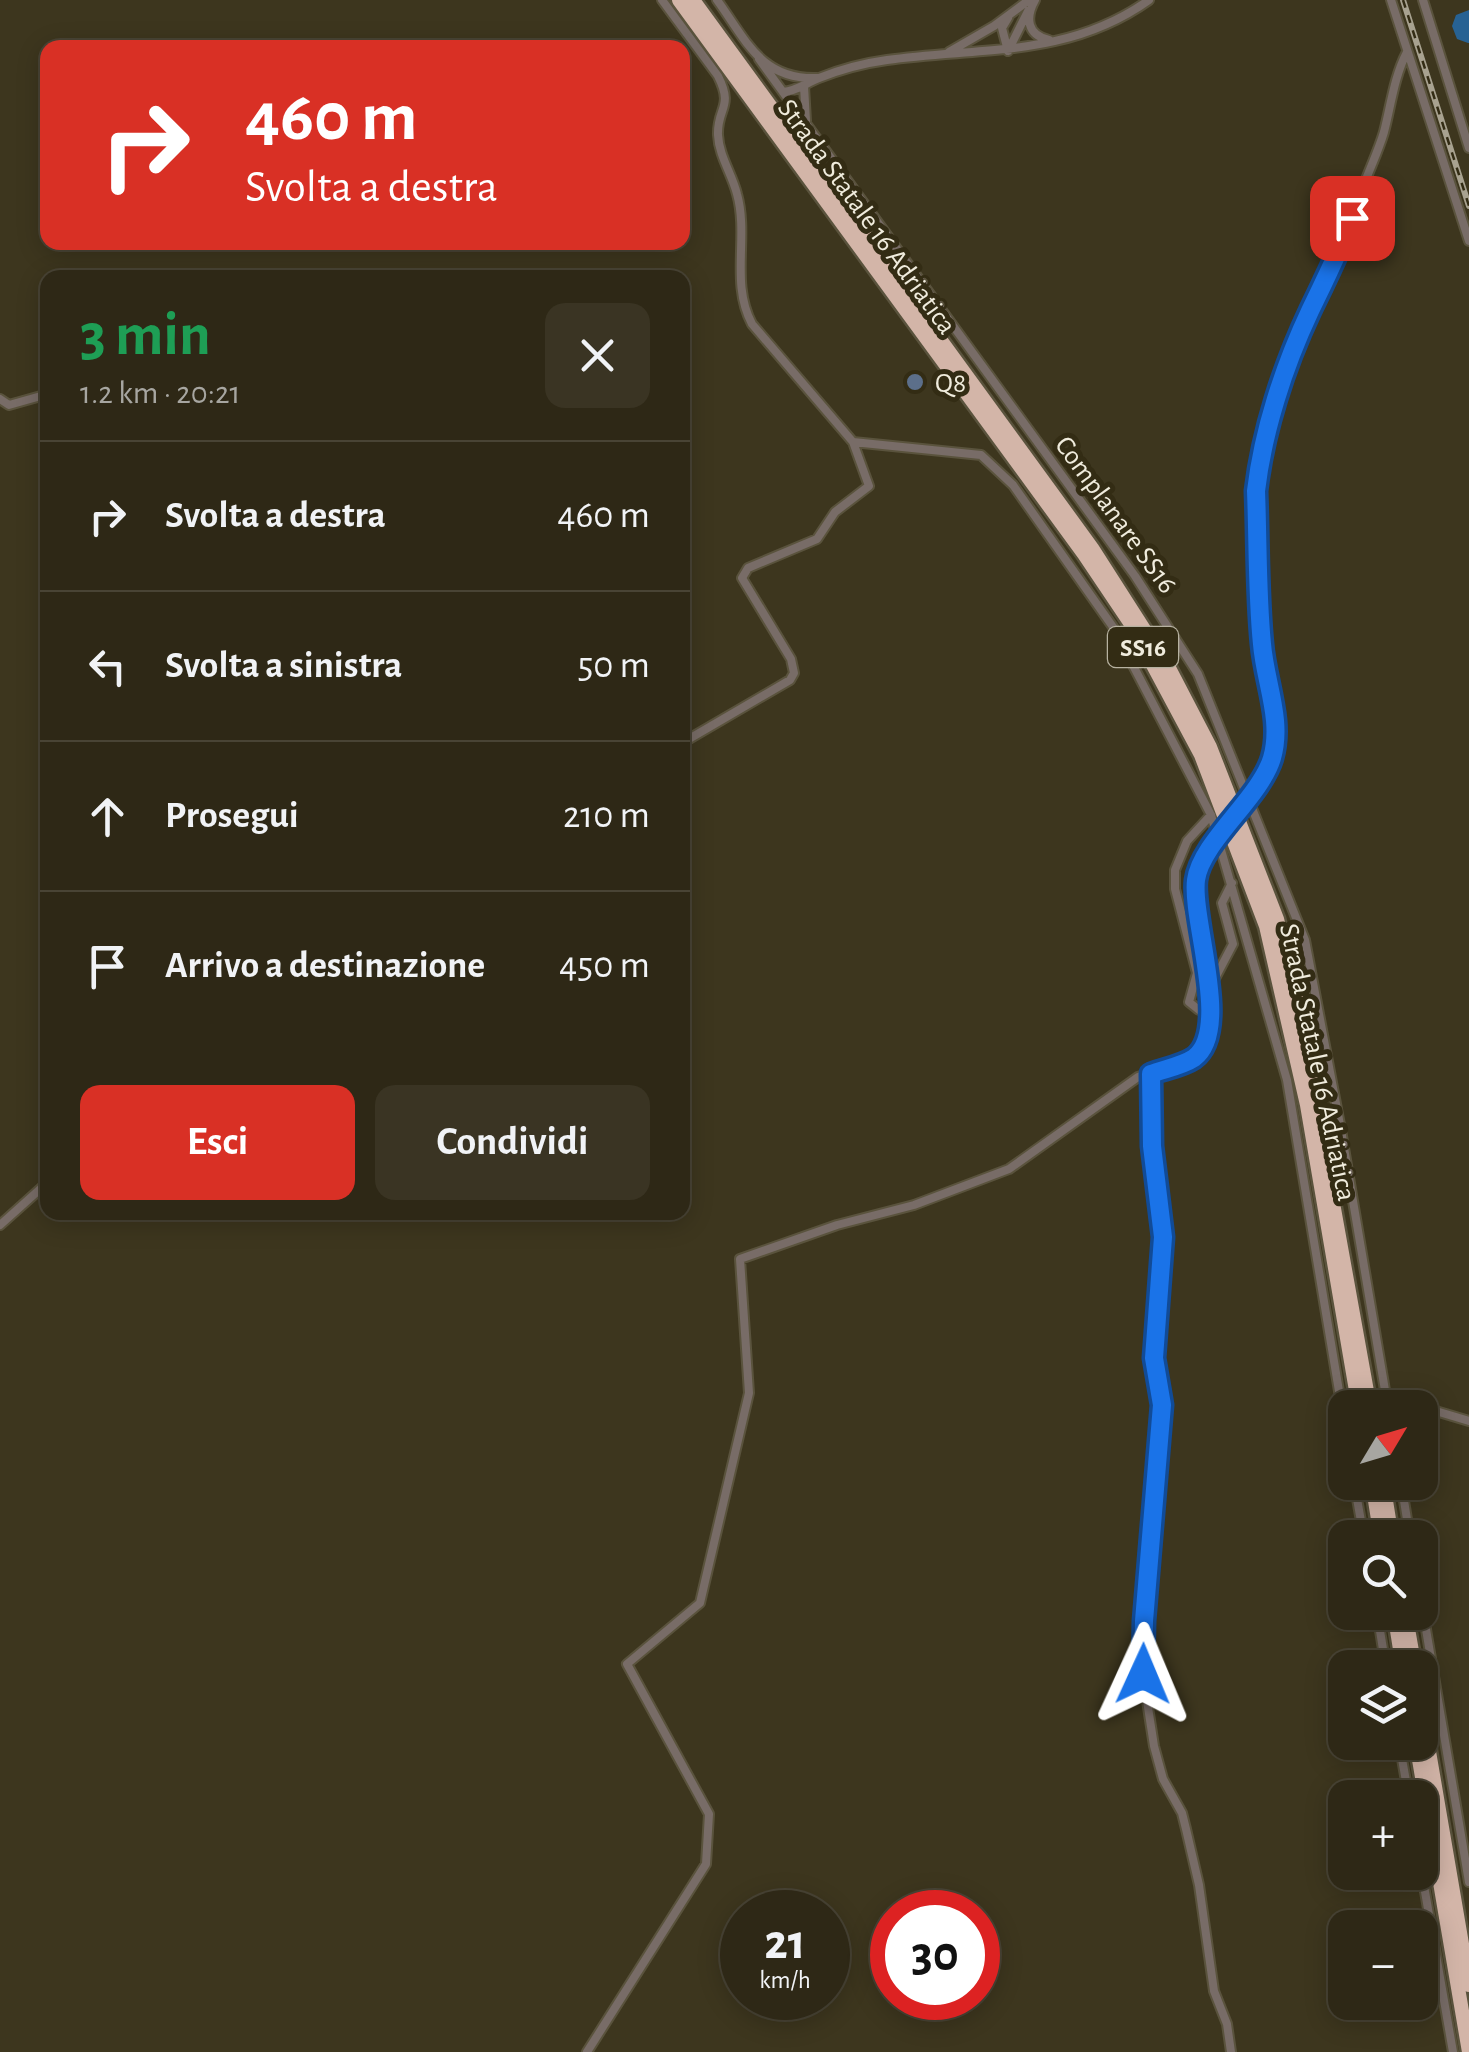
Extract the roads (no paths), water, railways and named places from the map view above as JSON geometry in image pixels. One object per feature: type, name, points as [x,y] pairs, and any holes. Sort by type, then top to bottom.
[{"type":"highway","name":"Strada Statale 16 Adriatica","points":[[679,0],[1093,568],[1130,624],[1200,755],[1266,926],[1287,1006],[1356,1390]]},
{"type":"highway","name":"Strada Statale 16 Adriatica","points":[[693,0],[1102,562],[1170,670],[1210,747],[1277,919],[1318,1102],[1367,1390]]},
{"type":"highway","points":[[1419,1760],[1468,2052]]},
{"type":"highway","points":[[1430,1760],[1469,1985]]},
{"type":"street","points":[[662,0],[725,90],[727,100],[718,130],[738,196],[743,307],[786,368],[853,442],[869,486],[835,512],[817,540],[743,572],[742,582],[791,659],[794,673],[790,680],[690,737]]},
{"type":"street","name":"Complanare SS16","points":[[717,0],[1135,576],[1198,674],[1305,940],[1386,1390]]},
{"type":"street","points":[[784,92],[791,82],[885,60],[1008,51],[1080,35],[1149,0]]},
{"type":"street","points":[[1390,0],[1469,240]]},
{"type":"street","points":[[1423,0],[1469,148]]},
{"type":"street","points":[[1032,2],[1028,18],[1032,31],[1038,37],[1058,40]]},
{"type":"street","points":[[943,55],[1032,2]]},
{"type":"street","points":[[1008,51],[1032,2]]},
{"type":"street","points":[[1008,51],[1002,28],[1015,12]]},
{"type":"street","points":[[587,2052],[706,1864],[708,1814],[627,1664],[700,1603],[750,1393],[740,1259],[837,1225],[914,1205],[1009,1169],[1138,1077],[1191,1060],[1208,1037],[1208,962],[1195,898],[1196,876],[1270,764],[1276,724],[1262,645],[1258,472],[1280,390],[1383,136],[1407,52]]},
{"type":"street","points":[[759,59],[776,72],[803,82]]},
{"type":"street","points":[[803,82],[806,124]]},
{"type":"street","points":[[0,399],[9,405],[40,396]]},
{"type":"street","points":[[853,442],[982,455],[998,467],[1051,535],[1113,627],[1211,815],[1287,1080],[1339,1390]]},
{"type":"street","points":[[1211,815],[1187,841],[1175,870],[1175,889],[1197,973],[1190,1002],[1200,1010],[1233,944],[1222,903],[1232,883]]},
{"type":"street","points":[[1151,1074],[1152,1146],[1163,1237],[1154,1358],[1162,1405],[1143,1674],[1159,1762],[1186,1829],[1214,1991],[1224,2013],[1231,2052]]},
{"type":"street","points":[[0,1225],[40,1189]]},
{"type":"street","points":[[1438,1411],[1469,1421]]},
{"type":"street","points":[[1426,1630],[1469,1882]]},
{"type":"street","points":[[1425,1890],[1452,2052]]},
{"type":"water","points":[[1469,10],[1468,43],[1457,39],[1452,26],[1456,15]]},
{"type":"railway","points":[[1403,0],[1469,206]]},
{"type":"place","name":"Q8","points":[[915,382]]}]
